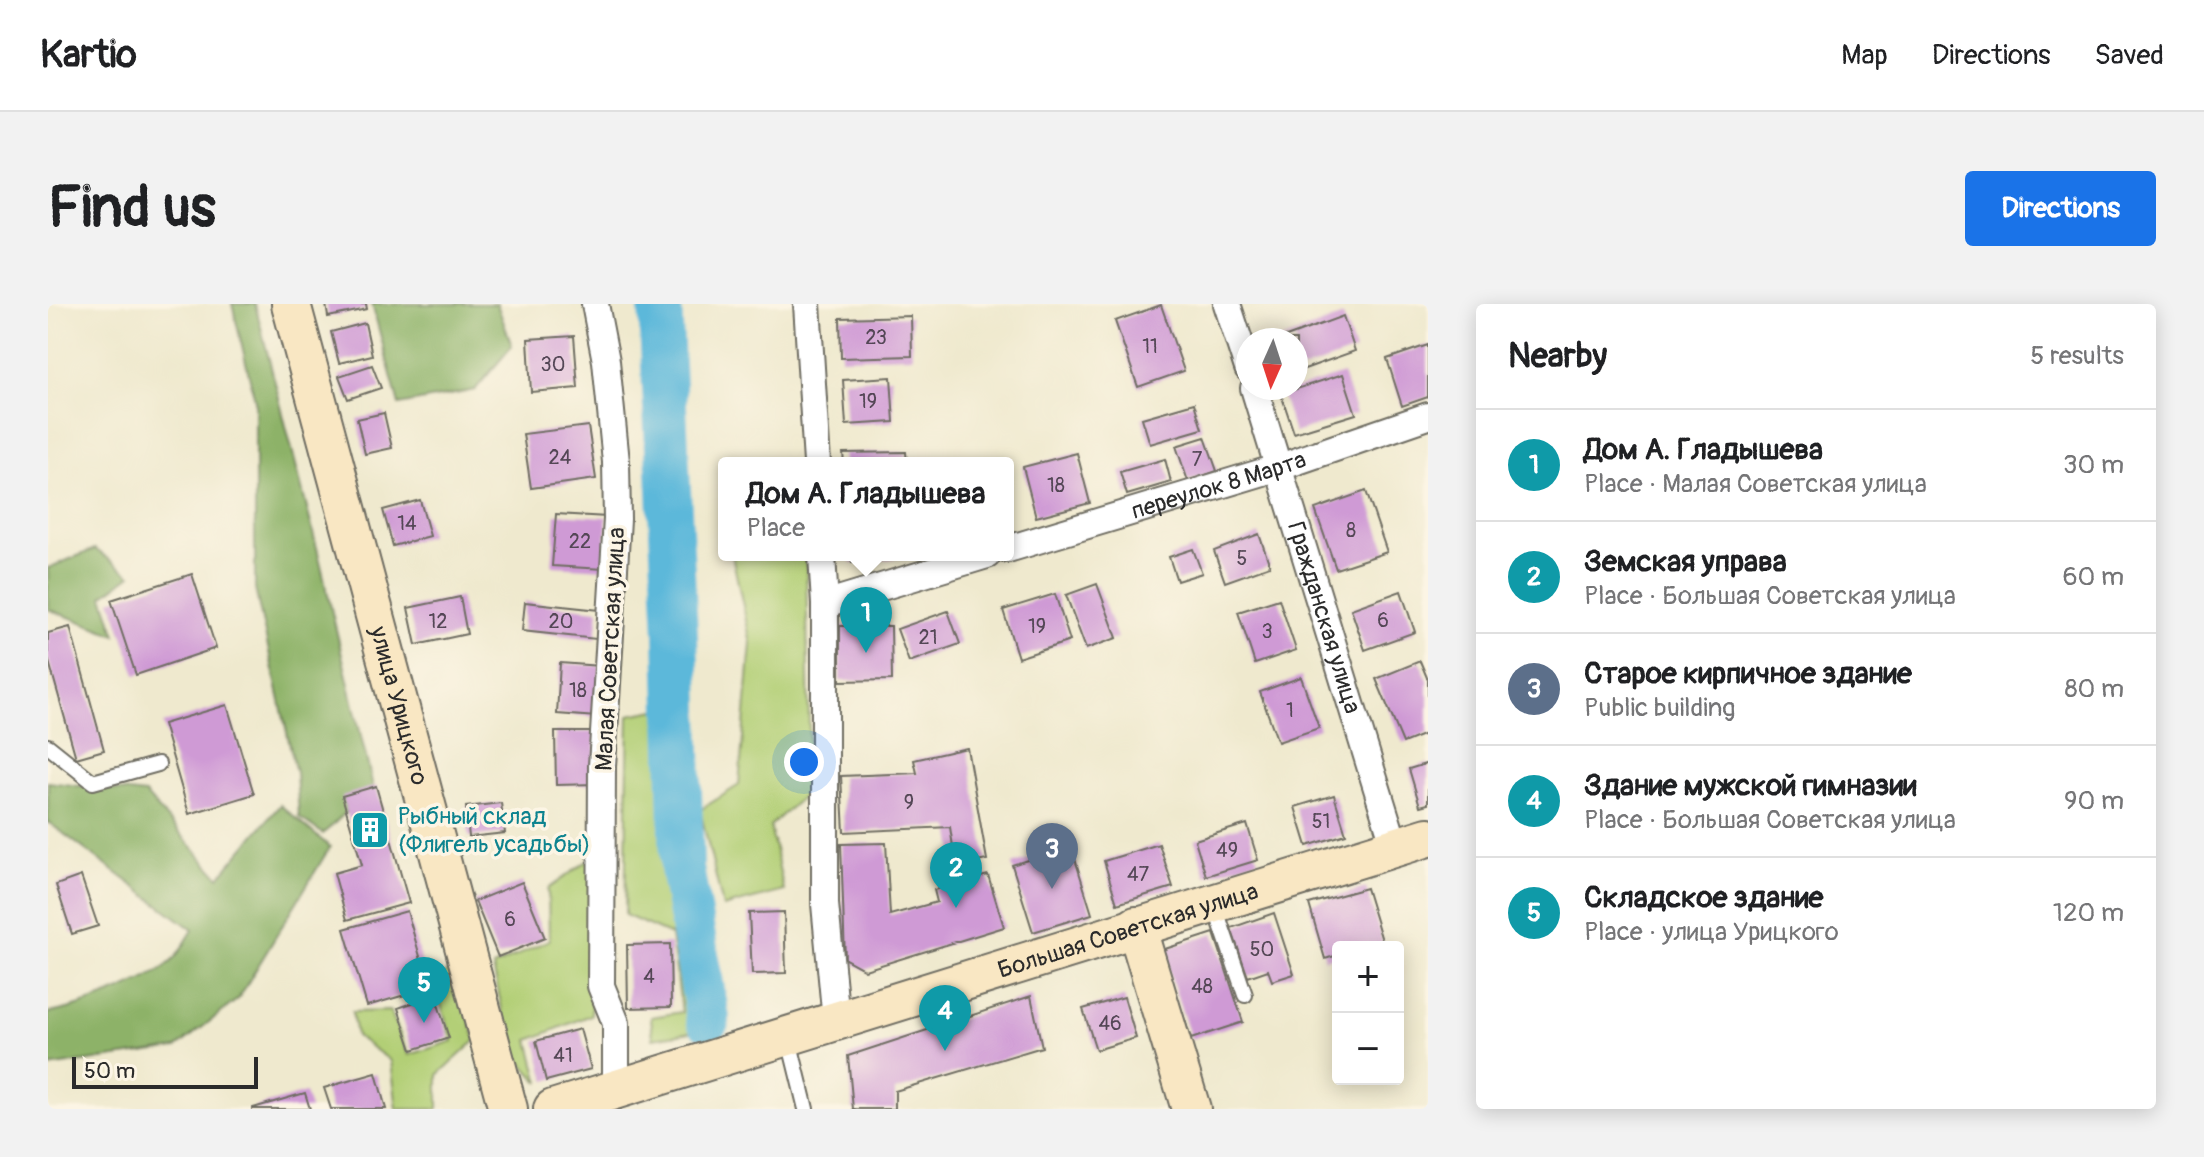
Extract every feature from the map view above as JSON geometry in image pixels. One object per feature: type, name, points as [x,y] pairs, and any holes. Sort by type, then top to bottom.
[{"type":"main road","name":"улица Урицкого","points":[[291,304],[508,1109]]},
{"type":"main road","name":"Большая Советская улица","points":[[553,1109],[1412,842]]},
{"type":"main road","points":[[1136,926],[1191,1109]]},
{"type":"street","name":"Малая Советская улица","points":[[595,304],[606,361],[616,477],[617,519],[602,766],[601,986],[616,1023],[616,1088]]},
{"type":"street","points":[[807,304],[817,457]]},
{"type":"street","points":[[1227,304],[1236,331]]},
{"type":"street","name":"Гражданская улица","points":[[1258,400],[1412,842]]},
{"type":"street","name":"переулок 8 Марта","points":[[1014,547],[1280,467],[1428,416]]},
{"type":"street","points":[[822,561],[825,904],[836,1021]]},
{"type":"street","points":[[825,604],[967,561]]},
{"type":"lane","points":[[48,746],[93,782],[158,764]]},
{"type":"lane","points":[[1214,902],[1245,995]]},
{"type":"lane","points":[[788,1035],[806,1109]]},
{"type":"green space","points":[[232,304],[255,304],[373,787],[323,834],[299,817],[296,773],[255,589],[255,400]]},
{"type":"green space","points":[[372,304],[497,304],[512,346],[475,390],[399,405]]},
{"type":"green space","points":[[95,549],[131,575],[103,596],[116,635],[48,609],[48,568]]},
{"type":"green space","points":[[733,561],[806,561],[810,790],[770,826],[784,891],[723,907],[700,810],[739,785],[751,643]]},
{"type":"green space","points":[[667,708],[677,898],[699,1005],[698,1031],[653,1038],[651,1017],[682,1012],[671,935],[625,915],[629,715]]},
{"type":"green space","points":[[48,782],[145,794],[219,877],[280,805],[330,847],[238,999],[176,1048],[48,1067],[48,1013],[94,1000],[161,970],[174,959],[193,930],[48,822]]},
{"type":"green space","points":[[597,854],[591,1015],[529,1040],[540,1083],[511,1051],[493,967],[549,940],[548,889]]},
{"type":"green space","points":[[452,967],[476,1040],[438,1075],[438,1109],[397,1109],[391,1061],[356,1036],[352,1012],[390,1011],[409,1055],[453,1041],[434,984]]},
{"type":"building","points":[[326,304],[366,304],[367,309],[328,317]]},
{"type":"building","points":[[1161,305],[1184,371],[1138,387],[1115,321]]},
{"type":"building","points":[[911,316],[912,356],[841,358],[840,318]]},
{"type":"building","points":[[1343,316],[1355,351],[1308,368],[1308,329]]},
{"type":"building","points":[[365,323],[372,355],[339,363],[331,332]]},
{"type":"building","points":[[574,336],[578,388],[531,392],[528,339]]},
{"type":"building","points":[[1428,345],[1428,397],[1402,406],[1387,359]]},
{"type":"building","points":[[372,365],[381,388],[348,399],[339,376]]},
{"type":"building","points":[[1343,374],[1356,414],[1294,433],[1283,400],[1308,400],[1308,385]]},
{"type":"building","points":[[891,377],[894,422],[846,425],[843,380]]},
{"type":"building","points":[[1194,403],[1202,429],[1150,444],[1142,418]]},
{"type":"building","points":[[384,413],[392,448],[365,454],[357,419]]},
{"type":"building","points":[[588,426],[596,479],[531,488],[523,434]]},
{"type":"building","points":[[1205,437],[1217,471],[1188,481],[1176,446]]},
{"type":"building","points":[[906,452],[906,457],[843,457],[843,453]]},
{"type":"building","points":[[1077,453],[1090,503],[1036,517],[1023,467]]},
{"type":"building","points":[[1165,459],[1171,482],[1127,495],[1120,472]]},
{"type":"building","points":[[1366,491],[1387,552],[1336,569],[1315,509]]},
{"type":"building","points":[[420,500],[430,536],[393,546],[383,510]]},
{"type":"building","points":[[556,514],[607,517],[604,569],[552,566]]},
{"type":"building","points":[[1259,534],[1270,566],[1225,582],[1214,551]]},
{"type":"building","points":[[1193,549],[1202,573],[1177,581],[1169,557]]},
{"type":"building","points":[[192,574],[216,648],[136,675],[111,600]]},
{"type":"building","points":[[1097,584],[1117,638],[1086,649],[1066,595]]},
{"type":"building","points":[[1401,591],[1415,632],[1365,650],[1351,609]]},
{"type":"building","points":[[1055,594],[1070,641],[1018,658],[1003,610]]},
{"type":"building","points":[[460,597],[467,634],[416,645],[408,608]]},
{"type":"building","points":[[1279,599],[1296,650],[1255,664],[1238,612]]},
{"type":"building","points":[[525,602],[599,610],[596,639],[522,631]]},
{"type":"building","points":[[948,611],[960,644],[909,662],[897,629]]},
{"type":"building","points":[[840,626],[891,626],[892,680],[840,681]]},
{"type":"building","points":[[70,627],[104,750],[76,758],[48,658],[48,633]]},
{"type":"building","points":[[1420,661],[1428,680],[1428,733],[1403,743],[1376,679]]},
{"type":"building","points":[[560,663],[600,666],[597,717],[557,714]]},
{"type":"building","points":[[1301,677],[1319,728],[1278,742],[1260,692]]},
{"type":"building","points":[[227,705],[254,794],[189,814],[163,724]]},
{"type":"building","points":[[555,732],[595,732],[596,784],[556,785]]},
{"type":"building","points":[[967,748],[987,860],[956,866],[950,827],[844,832],[841,776],[917,773],[914,760]]},
{"type":"building","points":[[1428,763],[1428,804],[1420,806],[1409,769]]},
{"type":"building","name":"Рыбный склад (Флигель усадьбы)","points":[[376,786],[409,903],[347,920],[334,873],[362,865],[342,796]]},
{"type":"building","points":[[1334,795],[1346,834],[1307,846],[1295,807]]},
{"type":"building","points":[[501,803],[505,833],[469,837],[466,807]]},
{"type":"building","points":[[1247,824],[1258,860],[1206,876],[1195,840]]},
{"type":"building","points":[[886,843],[890,915],[937,902],[934,890],[988,875],[1004,927],[865,970],[845,959],[841,844]]},
{"type":"building","points":[[1159,844],[1173,887],[1117,904],[1104,861]]},
{"type":"building","points":[[1071,846],[1092,914],[1033,932],[1012,865]]},
{"type":"building","points":[[81,876],[98,926],[72,934],[56,885]]},
{"type":"building","points":[[522,882],[545,938],[498,957],[475,901]]},
{"type":"building","points":[[1366,888],[1382,941],[1332,941],[1332,957],[1325,959],[1309,904]]},
{"type":"building","points":[[407,911],[429,988],[367,1006],[344,929]]},
{"type":"building","points":[[784,912],[786,973],[752,974],[749,913]]},
{"type":"building","points":[[1274,913],[1294,974],[1272,981],[1268,970],[1248,977],[1231,928]]},
{"type":"building","points":[[1214,933],[1243,1022],[1191,1039],[1162,950]]},
{"type":"building","points":[[670,944],[671,1007],[628,1008],[627,945]]},
{"type":"building","points":[[435,995],[449,1038],[412,1050],[398,1008]]},
{"type":"building","points":[[1031,996],[1042,1047],[895,1091],[895,1109],[853,1109],[848,1056]]},
{"type":"building","points":[[1124,997],[1136,1038],[1096,1050],[1083,1009]]},
{"type":"building","points":[[580,1029],[591,1069],[546,1081],[536,1041]]},
{"type":"building","points":[[376,1073],[386,1109],[331,1109],[324,1088]]},
{"type":"building","points":[[305,1093],[310,1109],[253,1109],[253,1108]]},
{"type":"waterway","points":[[660,304],[676,634],[682,868],[708,1019]]},
{"type":"place","name":"Дом А. Гладышева","points":[[866,653]]},
{"type":"place","name":"Рыбный склад (Флигель усадьбы)","points":[[370,830]]},
{"type":"place","name":"Старое кирпичное здание","points":[[1052,889]]},
{"type":"place","name":"Земская управа","points":[[956,908]]},
{"type":"place","name":"Складское здание","points":[[424,1023]]},
{"type":"place","name":"Здание мужской гимназии","points":[[945,1051]]}]
